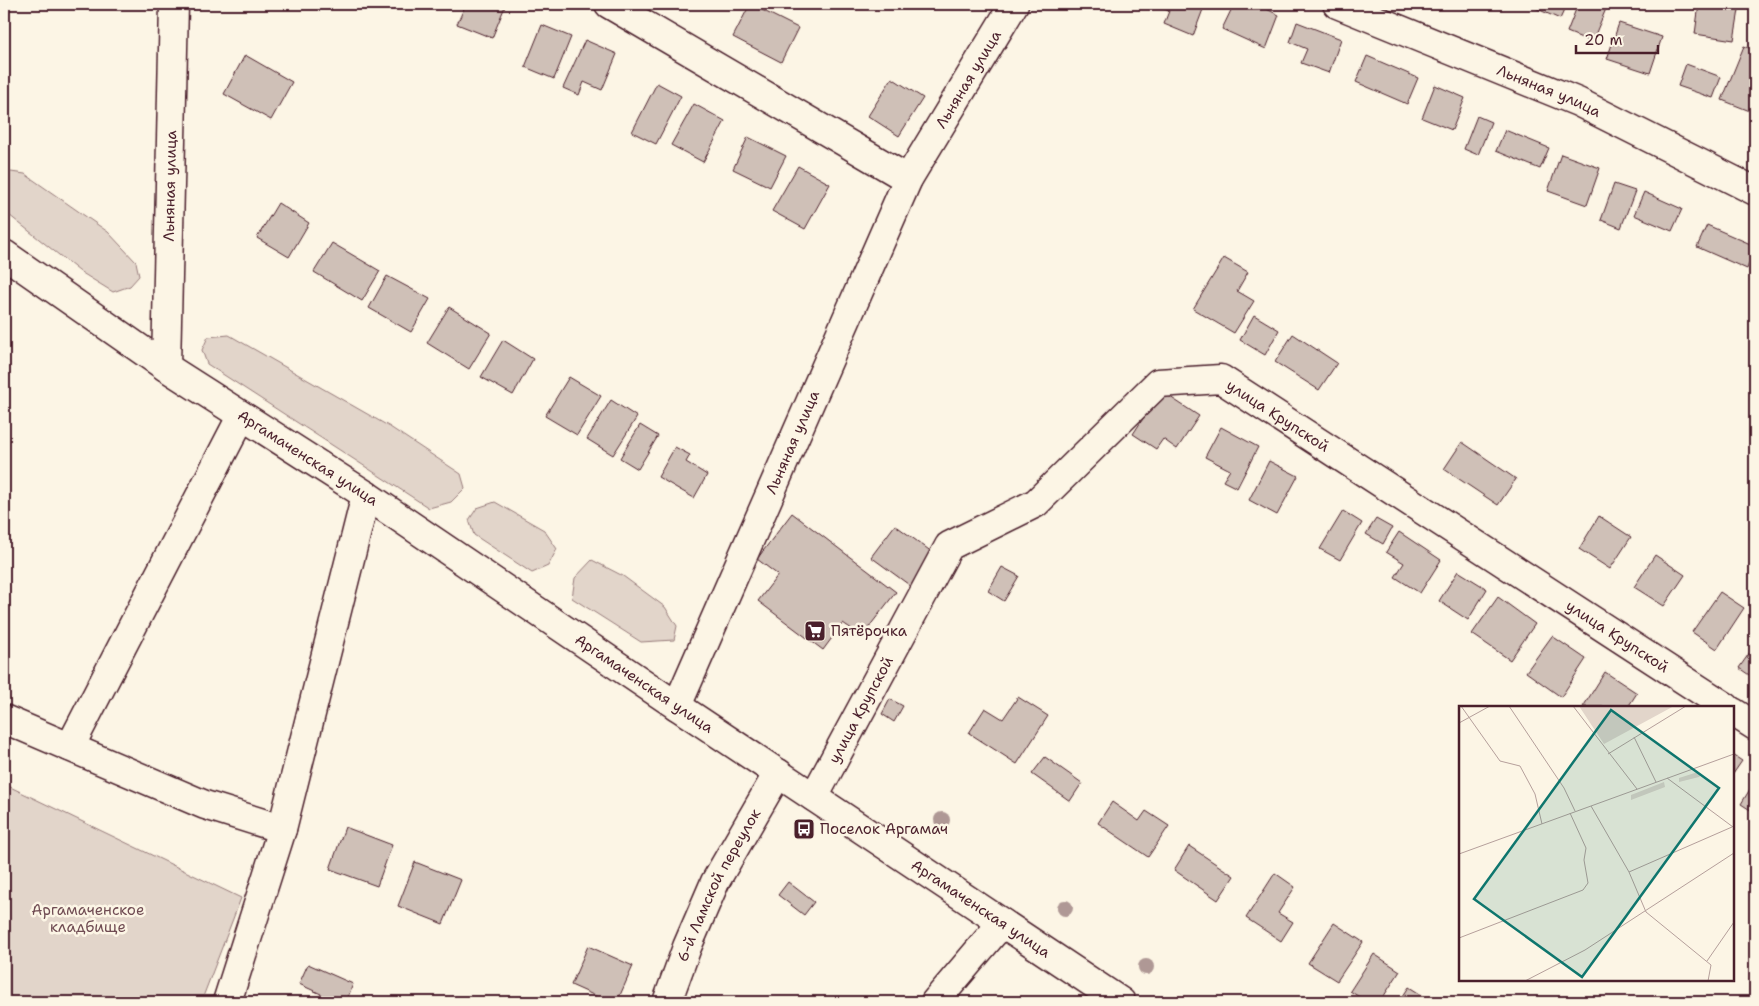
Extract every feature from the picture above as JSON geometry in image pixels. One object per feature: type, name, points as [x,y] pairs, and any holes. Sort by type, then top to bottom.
[{"type":"street","name":"Льняная улица","points":[[166,367],[174,4]]},
{"type":"street","points":[[609,4],[908,179]]},
{"type":"street","name":"Льняная улица","points":[[677,706],[908,179],[1014,4]]},
{"type":"street","name":"Льняная улица","points":[[1337,4],[1578,102],[1755,191]]},
{"type":"street","name":"Аргамаченская улица","points":[[4,254],[166,367],[366,495],[677,706],[1121,1002]]},
{"type":"street","name":"улица Крупской","points":[[814,797],[949,546],[1036,503],[1158,383],[1221,379],[1724,706]]},
{"type":"street","points":[[70,747],[241,416]]},
{"type":"street","points":[[228,1002],[282,829],[366,495]]},
{"type":"street","points":[[1734,713],[1755,726]]},
{"type":"street","points":[[4,719],[205,805],[282,829]]},
{"type":"street","name":"6-й Ламской переулок","points":[[667,1002],[687,947],[715,882],[778,773]]},
{"type":"street","points":[[934,1002],[1002,923]]},
{"type":"green space","points":[[4,171],[25,174],[108,232],[136,262],[139,276],[130,286],[113,292],[79,271],[4,211]]},
{"type":"green space","points":[[229,335],[390,427],[461,474],[465,488],[451,502],[429,508],[207,364],[202,350],[208,337]]},
{"type":"green space","points":[[495,502],[544,530],[557,549],[548,566],[532,573],[474,535],[469,520],[477,508]]},
{"type":"green space","points":[[592,560],[623,576],[665,607],[677,626],[674,640],[641,642],[572,598],[575,578]]},
{"type":"green space","name":"Аргамаченское кладбище","points":[[4,784],[241,898],[201,1002],[4,1002]]},
{"type":"building","points":[[466,4],[506,4],[492,38],[457,24]]},
{"type":"building","points":[[750,4],[798,28],[781,62],[733,37]]},
{"type":"building","points":[[1152,4],[1205,4],[1193,36],[1164,24],[1169,11]]},
{"type":"building","points":[[1234,4],[1256,4],[1279,15],[1266,49],[1222,29]]},
{"type":"building","points":[[1526,4],[1567,4],[1560,19]]},
{"type":"building","points":[[1578,4],[1608,4],[1592,42],[1567,32]]},
{"type":"building","points":[[1699,4],[1740,4],[1734,40],[1695,34]]},
{"type":"building","points":[[1297,22],[1341,39],[1329,73],[1301,63],[1307,49],[1290,42]]},
{"type":"building","points":[[1619,23],[1662,37],[1650,73],[1607,59]]},
{"type":"building","points":[[542,25],[571,37],[554,79],[525,67]]},
{"type":"building","points":[[585,40],[617,54],[602,90],[584,82],[579,95],[563,88]]},
{"type":"building","points":[[1744,46],[1755,50],[1755,113],[1722,100]]},
{"type":"building","points":[[245,55],[292,82],[271,120],[224,94]]},
{"type":"building","points":[[1367,56],[1418,78],[1407,104],[1356,82]]},
{"type":"building","points":[[1686,64],[1721,77],[1713,98],[1678,86]]},
{"type":"building","points":[[892,78],[923,98],[899,136],[868,116]]},
{"type":"building","points":[[657,83],[681,96],[656,144],[632,132]]},
{"type":"building","points":[[1435,85],[1465,98],[1452,130],[1422,118]]},
{"type":"building","points":[[694,104],[725,121],[703,162],[671,145]]},
{"type":"building","points":[[1477,116],[1491,122],[1478,155],[1464,149]]},
{"type":"building","points":[[1505,130],[1549,148],[1540,169],[1496,151]]},
{"type":"building","points":[[748,137],[786,156],[770,187],[733,169]]},
{"type":"building","points":[[1561,154],[1600,168],[1587,205],[1548,191]]},
{"type":"building","points":[[798,166],[830,184],[805,229],[772,211]]},
{"type":"building","points":[[1614,184],[1635,191],[1621,228],[1601,220]]},
{"type":"building","points":[[1644,192],[1682,209],[1672,231],[1634,215]]},
{"type":"building","points":[[278,203],[309,223],[289,257],[257,238]]},
{"type":"building","points":[[1707,225],[1755,246],[1747,269],[1697,247]]},
{"type":"building","points":[[332,243],[380,271],[362,301],[314,272]]},
{"type":"building","points":[[1224,258],[1248,272],[1237,291],[1254,301],[1234,333],[1193,309]]},
{"type":"building","points":[[387,276],[430,299],[411,332],[369,308]]},
{"type":"building","points":[[449,307],[491,333],[469,369],[427,343]]},
{"type":"building","points":[[1254,315],[1279,330],[1265,355],[1240,340]]},
{"type":"building","points":[[1293,334],[1337,363],[1319,390],[1275,362]]},
{"type":"building","points":[[503,340],[533,359],[513,395],[481,377]]},
{"type":"building","points":[[569,377],[601,396],[577,435],[545,416]]},
{"type":"building","points":[[1161,391],[1199,416],[1177,449],[1163,439],[1156,449],[1133,434]]},
{"type":"building","points":[[611,400],[637,417],[613,455],[587,439]]},
{"type":"building","points":[[640,425],[658,436],[638,469],[620,458]]},
{"type":"building","points":[[1221,427],[1258,447],[1237,488],[1223,481],[1230,470],[1205,457]]},
{"type":"building","points":[[1462,442],[1516,479],[1498,505],[1444,469]]},
{"type":"building","points":[[675,447],[690,455],[686,462],[707,475],[694,498],[658,477]]},
{"type":"building","points":[[1269,461],[1298,476],[1277,515],[1249,500]]},
{"type":"building","points":[[1343,511],[1362,523],[1340,560],[1320,549]]},
{"type":"building","points":[[792,513],[896,592],[862,636],[843,623],[823,650],[758,601],[778,575],[757,559]]},
{"type":"building","points":[[1599,516],[1631,537],[1610,569],[1579,549]]},
{"type":"building","points":[[1376,519],[1392,528],[1383,544],[1366,534]]},
{"type":"building","points":[[895,525],[936,555],[912,587],[871,557]]},
{"type":"building","points":[[1399,532],[1441,560],[1420,593],[1395,577],[1404,563],[1386,552]]},
{"type":"building","points":[[1655,555],[1685,575],[1664,606],[1634,587]]},
{"type":"building","points":[[1002,567],[1019,576],[1004,601],[988,591]]},
{"type":"building","points":[[1458,571],[1487,589],[1468,620],[1439,601]]},
{"type":"building","points":[[1720,592],[1744,608],[1717,649],[1692,632]]},
{"type":"building","points":[[1498,597],[1535,624],[1510,660],[1472,634]]},
{"type":"building","points":[[1552,636],[1586,659],[1561,697],[1526,672]]},
{"type":"building","points":[[1755,645],[1755,679],[1739,668]]},
{"type":"building","points":[[1605,672],[1637,693],[1629,706],[1584,706]]},
{"type":"building","points":[[1018,697],[1048,716],[1017,764],[969,733],[985,708],[1003,719]]},
{"type":"building","points":[[890,699],[903,706],[894,722],[882,714]]},
{"type":"building","points":[[1734,756],[1742,761],[1734,773]]},
{"type":"building","points":[[1045,757],[1082,783],[1070,801],[1032,774]]},
{"type":"building","points":[[1755,781],[1755,813],[1741,804]]},
{"type":"building","points":[[1112,802],[1139,821],[1146,811],[1169,826],[1148,857],[1098,823]]},
{"type":"building","points":[[345,827],[392,845],[377,886],[330,869]]},
{"type":"building","points":[[1189,846],[1234,876],[1218,900],[1174,870]]},
{"type":"building","points":[[415,862],[461,880],[443,924],[398,906]]},
{"type":"building","points":[[1275,873],[1295,887],[1278,913],[1293,922],[1281,941],[1246,918]]},
{"type":"building","points":[[788,882],[814,902],[804,915],[778,895]]},
{"type":"building","points":[[1334,923],[1363,942],[1337,981],[1308,963]]},
{"type":"building","points":[[588,946],[633,966],[617,1002],[609,1002],[571,985]]},
{"type":"building","points":[[1374,954],[1400,971],[1380,1002],[1367,1002],[1350,991]]},
{"type":"building","points":[[308,964],[353,984],[346,1002],[318,1002],[321,994],[299,984]]},
{"type":"building","points":[[1409,987],[1433,1002],[1399,1002]]},
{"type":"place","name":"Пятёрочка","points":[[815,631]]},
{"type":"place","name":"Поселок Аргамач","points":[[804,829]]}]
